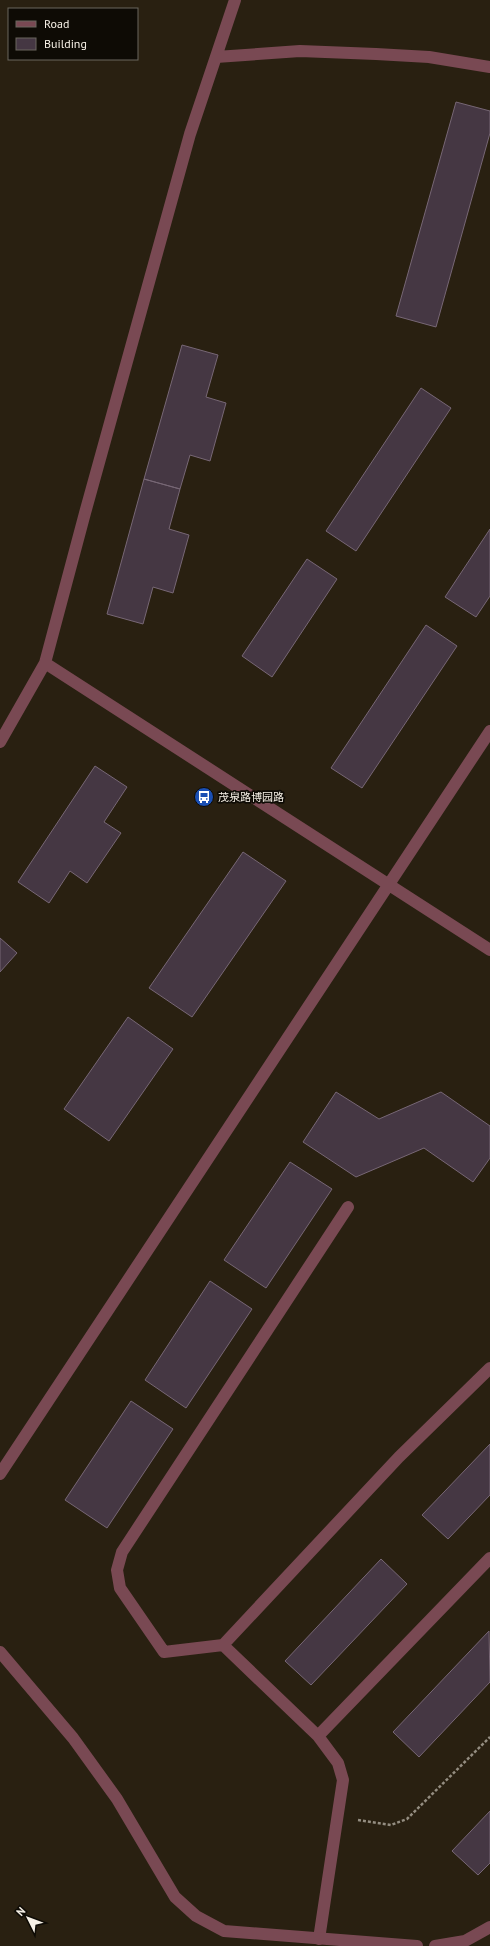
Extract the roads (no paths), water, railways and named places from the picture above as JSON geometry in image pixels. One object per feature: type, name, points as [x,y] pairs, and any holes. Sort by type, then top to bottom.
[{"type":"street","points":[[0,742],[45,663],[188,142],[235,0]]},
{"type":"street","points":[[216,57],[300,51],[429,57],[490,67]]},
{"type":"street","points":[[45,663],[490,950]]},
{"type":"street","points":[[0,1474],[388,883],[490,731]]},
{"type":"street","points":[[348,1207],[122,1552],[117,1570],[120,1588],[164,1652],[223,1645],[399,1457],[490,1368]]},
{"type":"street","points":[[318,1736],[490,1558]]},
{"type":"street","points":[[223,1645],[318,1736],[338,1762],[343,1780],[319,1939]]},
{"type":"street","points":[[0,1652],[74,1738],[117,1799],[175,1897],[196,1916],[224,1931],[417,1946]]},
{"type":"street","points":[[435,1946],[465,1941],[490,1927]]},
{"type":"place","name":"茂泉路博园路","points":[[204,797]]}]
